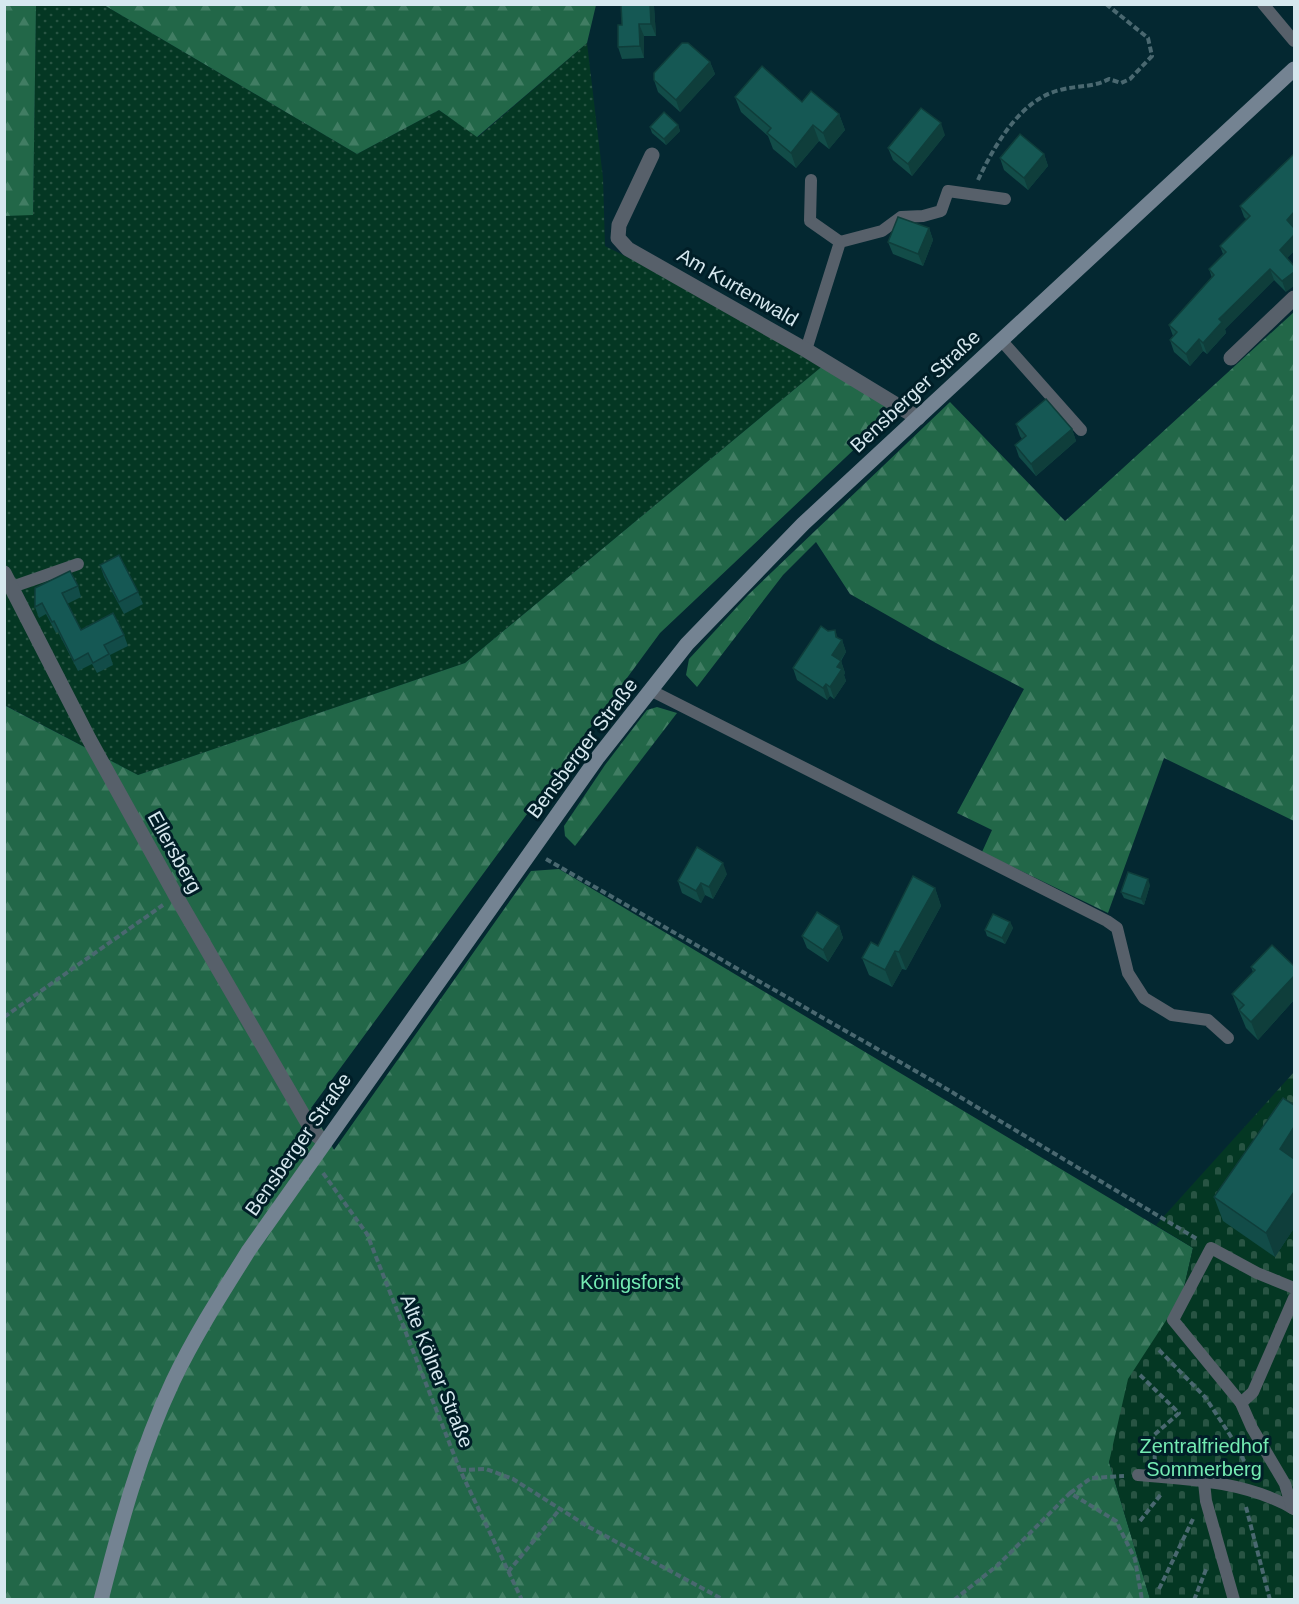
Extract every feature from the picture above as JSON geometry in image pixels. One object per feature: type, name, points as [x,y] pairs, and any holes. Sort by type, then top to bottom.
[{"type":"main road","name":"Bensberger Straße","points":[[101,1599],[132,1486],[173,1381],[206,1318],[325,1142],[598,757],[687,644],[733,594],[1001,340],[1294,69]]},
{"type":"street","name":"Am Kurtenwald","points":[[652,155],[619,225],[618,238],[628,249],[806,350],[918,418]]},
{"type":"street","points":[[1231,358],[1294,298]]},
{"type":"street","name":"Ellersberg","points":[[4,573],[89,739],[176,896],[313,1132],[325,1142]]},
{"type":"lane","points":[[1263,4],[1294,40]]},
{"type":"lane","points":[[812,180],[810,221],[840,242],[882,231],[901,217],[923,216],[941,211],[948,191],[1005,199]]},
{"type":"lane","points":[[806,350],[840,242]]},
{"type":"lane","points":[[1001,340],[1081,430]]},
{"type":"lane","points":[[12,587],[78,564]]},
{"type":"lane","points":[[651,690],[1107,921],[1117,928],[1128,973],[1144,998],[1172,1014],[1209,1020],[1228,1038]]},
{"type":"lane","points":[[1293,1508],[1285,1484],[1241,1403],[1209,1361],[1180,1331],[1173,1320],[1211,1248],[1257,1273],[1294,1288]]},
{"type":"lane","points":[[1241,1403],[1253,1392],[1294,1298]]},
{"type":"lane","points":[[1138,1475],[1174,1477],[1205,1488],[1241,1489],[1261,1494],[1293,1508]]},
{"type":"lane","points":[[1205,1488],[1217,1543],[1234,1599]]},
{"type":"path","points":[[971,194],[986,163],[1009,128],[1045,94],[1063,89],[1085,88],[1109,79],[1120,83],[1130,79],[1152,56],[1148,38],[1106,4]]},
{"type":"path","points":[[532,852],[940,1085],[1211,1248]]},
{"type":"path","points":[[4,1017],[176,896]]},
{"type":"path","name":"Alte Kölner Straße","points":[[313,1161],[341,1195],[367,1234],[460,1470],[522,1599]]},
{"type":"path","points":[[1160,1350],[1205,1398],[1232,1438],[1261,1494]]},
{"type":"path","points":[[1140,1375],[1179,1413],[1153,1436],[1156,1476]]},
{"type":"path","points":[[460,1470],[486,1469],[513,1479],[560,1509],[724,1599]]},
{"type":"path","points":[[954,1599],[998,1564],[1070,1493],[1091,1478],[1138,1475]]},
{"type":"path","points":[[1140,1521],[1174,1477]]},
{"type":"path","points":[[1159,1589],[1205,1488]]},
{"type":"path","points":[[1241,1489],[1270,1599]]},
{"type":"path","points":[[1070,1493],[1116,1521],[1135,1559],[1142,1599]]},
{"type":"path","points":[[508,1572],[560,1509]]},
{"type":"path","points":[[1194,1599],[1217,1543]]},
{"type":"green space","points":[[5,4],[36,5],[33,215],[5,216]]},
{"type":"green space","points":[[596,4],[587,43],[477,137],[439,110],[357,154],[104,5]]},
{"type":"green space","points":[[36,5],[104,5],[357,154],[439,110],[478,137],[587,43],[603,178],[605,246],[831,359],[465,663],[138,775],[5,705],[4,216],[33,214]]},
{"type":"green space","points":[[1294,312],[1294,821],[1164,758],[1108,913],[982,852],[992,830],[957,813],[1024,689],[850,594],[816,542],[783,575],[697,687],[686,675],[689,659],[748,595],[950,402],[1065,521]]},
{"type":"green space","name":"Königsforst","points":[[831,359],[900,406],[660,633],[311,1108],[334,1150],[531,871],[559,869],[1193,1248],[1182,1296],[1109,1462],[1150,1599],[5,1599],[4,705],[138,775],[465,663]]},
{"type":"green space","points":[[657,707],[677,713],[575,846],[565,836],[564,826],[605,765],[647,710]]},
{"type":"green space","name":"Zentralfriedhof Sommerberg","points":[[1294,1072],[1294,1599],[1150,1599],[1109,1462],[1128,1379],[1182,1296],[1193,1248],[1156,1225]]},
{"type":"building","points":[[621,4],[650,4],[651,24],[639,24],[640,46],[618,47],[618,25],[622,25]]},
{"type":"building","points":[[682,43],[688,43],[710,62],[676,100],[654,80],[654,73]]},
{"type":"building","points":[[762,66],[802,102],[811,91],[839,114],[823,133],[813,125],[791,153],[767,133],[771,128],[735,97]]},
{"type":"building","points":[[921,108],[941,123],[908,164],[888,148]]},
{"type":"building","points":[[664,112],[678,125],[664,139],[650,127]]},
{"type":"building","points":[[1020,134],[1044,154],[1024,178],[1000,158]]},
{"type":"building","points":[[1294,154],[1294,212],[1287,220],[1294,228],[1294,235],[1280,250],[1294,266],[1294,272],[1282,281],[1270,269],[1219,319],[1222,322],[1203,343],[1199,339],[1186,354],[1170,340],[1177,332],[1169,325],[1214,275],[1209,269],[1226,252],[1220,246],[1250,216],[1240,206]]},
{"type":"building","points":[[898,217],[929,228],[918,254],[888,242]]},
{"type":"building","points":[[1046,399],[1072,429],[1031,464],[1015,445],[1026,436],[1016,424]]},
{"type":"building","points":[[119,555],[138,592],[119,602],[100,565]]},
{"type":"building","points":[[70,571],[78,586],[62,593],[81,630],[113,613],[124,635],[104,645],[109,654],[93,663],[88,653],[74,661],[54,621],[52,622],[42,603],[35,607],[35,588]]},
{"type":"building","points":[[821,626],[828,631],[835,630],[836,637],[842,640],[832,655],[841,661],[837,667],[842,669],[830,687],[826,684],[823,688],[793,668]]},
{"type":"building","points":[[697,847],[723,863],[709,887],[701,883],[696,891],[678,881]]},
{"type":"building","points":[[1128,872],[1148,879],[1141,899],[1121,892]]},
{"type":"building","points":[[913,876],[935,888],[899,952],[895,951],[885,970],[862,958],[871,942],[878,946]]},
{"type":"building","points":[[817,912],[839,926],[823,950],[802,936]]},
{"type":"building","points":[[993,914],[1010,922],[1002,938],[985,930]]},
{"type":"building","points":[[1272,945],[1294,966],[1294,976],[1251,1022],[1239,1010],[1244,1005],[1232,994],[1255,970],[1251,967]]},
{"type":"building","points":[[1283,1098],[1294,1105],[1294,1127],[1280,1149],[1294,1159],[1294,1192],[1266,1233],[1214,1197]]}]
